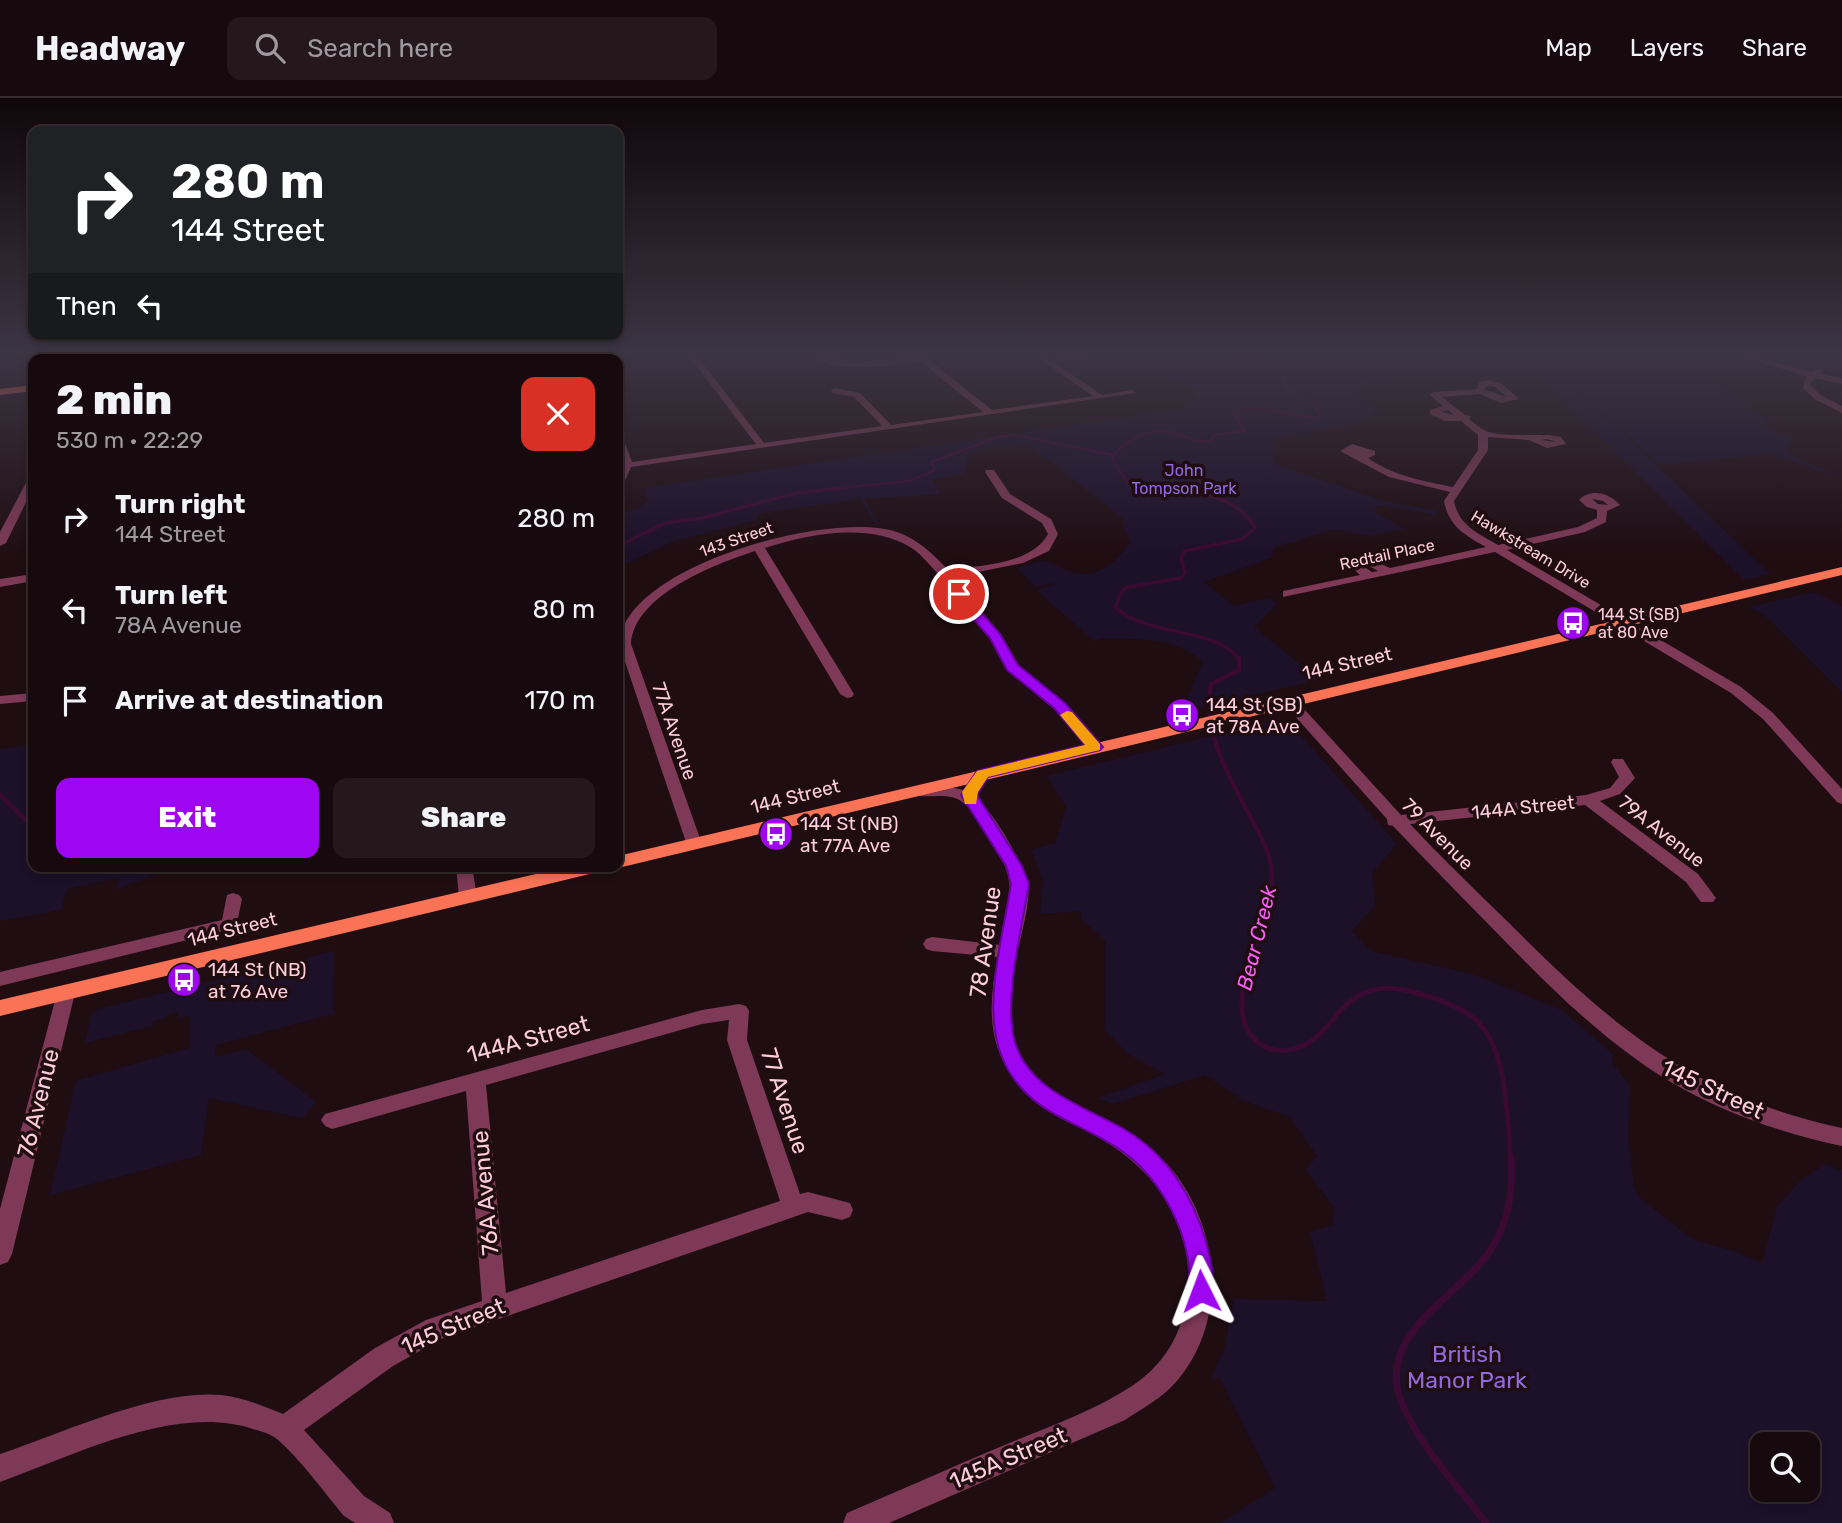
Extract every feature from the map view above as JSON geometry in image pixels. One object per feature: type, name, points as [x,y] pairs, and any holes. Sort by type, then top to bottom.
[{"type":"main road","name":"144 Street","points":[[623,861],[1621,621],[1842,571]]},
{"type":"main road","name":"144 Street","points":[[0,1008],[573,872]]},
{"type":"street","points":[[744,422],[762,446]]},
{"type":"street","points":[[884,422],[888,427]]},
{"type":"street","points":[[628,464],[918,422]]},
{"type":"street","points":[[1472,422],[1483,434],[1533,438]]},
{"type":"street","name":"Hawkstream Drive","points":[[1483,434],[1481,454],[1449,501],[1452,516],[1462,528],[1621,621],[1753,703],[1842,799]]},
{"type":"street","points":[[623,451],[628,464]]},
{"type":"street","points":[[1361,457],[1395,475],[1454,490]]},
{"type":"street","points":[[623,473],[628,464]]},
{"type":"street","points":[[942,575],[1019,561],[1045,549],[1053,534],[1047,521],[1006,496],[990,472]]},
{"type":"street","points":[[0,543],[28,489]]},
{"type":"street","name":"Redtail Place","points":[[1287,594],[1367,574],[1593,526],[1602,520],[1602,508]]},
{"type":"street","name":"143 Street","points":[[625,630],[635,614],[689,575],[719,561],[758,548],[828,530],[891,530],[917,547],[942,575]]},
{"type":"street","points":[[758,548],[846,694]]},
{"type":"street","points":[[942,575],[996,637],[1012,667],[1060,706],[1095,747]]},
{"type":"street","points":[[0,583],[28,579]]},
{"type":"street","name":"77A Avenue","points":[[625,630],[625,644],[694,844]]},
{"type":"street","points":[[0,700],[28,697]]},
{"type":"street","name":"79 Avenue","points":[[1289,701],[1394,821],[1565,989]]},
{"type":"street","name":"144A Street","points":[[1394,821],[1588,800],[1622,785],[1627,778],[1618,762]]},
{"type":"street","points":[[907,792],[950,792],[968,797],[983,774]]},
{"type":"street","name":"78 Avenue","points":[[968,797],[1014,866],[1019,879],[1020,895],[1000,1021],[1015,1065],[1050,1100],[1118,1136],[1156,1168],[1186,1212],[1195,1238],[1201,1266],[1198,1315],[1186,1348],[1156,1385]]},
{"type":"street","name":"79A Avenue","points":[[1588,800],[1692,878],[1707,898]]},
{"type":"street","points":[[465,872],[468,897]]},
{"type":"street","points":[[0,979],[230,924],[233,899]]},
{"type":"street","points":[[932,944],[1009,952]]},
{"type":"street","name":"145 Street","points":[[1565,989],[1623,1040],[1697,1087],[1762,1114],[1842,1138]]},
{"type":"street","name":"76 Avenue","points":[[0,1254],[66,993]]},
{"type":"street","name":"144A Street","points":[[332,1120],[702,1017],[739,1011]]},
{"type":"street","name":"77 Avenue","points":[[739,1011],[737,1040],[793,1206]]},
{"type":"street","name":"76A Avenue","points":[[475,1079],[495,1307]]},
{"type":"street","name":"145 Street","points":[[285,1428],[415,1337],[495,1307],[793,1206],[808,1202],[842,1210]]},
{"type":"street","name":"145A Street","points":[[857,1523],[1110,1414],[1156,1385]]},
{"type":"street","points":[[0,1468],[149,1418],[186,1410],[235,1411],[285,1428],[354,1506],[380,1523]]},
{"type":"green space","name":"John Tompson Park","points":[[1088,422],[1356,422],[1272,439],[1274,450],[1271,452],[1277,465],[1387,502],[1435,510],[1437,515],[1378,505],[1375,512],[1404,529],[1370,536],[1334,529],[1274,548],[1271,558],[1204,582],[1234,606],[1268,598],[1278,603],[1254,627],[1319,680],[1185,711],[1183,709],[1203,661],[1184,649],[1158,641],[1110,638],[1094,641],[1036,590],[1060,582],[1035,587],[1017,568],[1045,560],[1072,572],[1093,573],[1111,563],[1131,542],[1123,526],[1123,519],[1030,445],[986,448],[967,456],[965,474],[933,480],[941,494],[864,499],[878,522],[876,525],[860,499],[760,513],[756,520],[671,542],[623,566],[623,513],[639,508],[648,500],[643,488]]},
{"type":"green space","points":[[1586,422],[1612,422],[1770,574],[1744,580]]},
{"type":"green space","points":[[1614,422],[1766,422],[1758,425],[1792,439],[1785,452],[1842,478],[1769,454],[1660,465]]},
{"type":"green space","points":[[1813,592],[1842,606],[1842,692],[1763,614],[1749,607]]},
{"type":"green space","name":"British Manor Park","points":[[1272,721],[1284,721],[1304,739],[1397,844],[1372,873],[1375,906],[1352,931],[1370,951],[1472,974],[1562,1010],[1613,1054],[1612,1063],[1630,1086],[1628,1138],[1634,1187],[1639,1197],[1692,1239],[1762,1263],[1777,1207],[1799,1182],[1826,1163],[1839,1171],[1842,1169],[1842,1523],[1221,1523],[1275,1488],[1219,1377],[1211,1380],[1224,1350],[1234,1299],[1327,1301],[1310,1232],[1332,1225],[1334,1208],[1306,1170],[1317,1156],[1290,1117],[1244,1101],[1205,1075],[1113,1104],[1098,1098],[1165,1074],[1128,1054],[1106,1031],[1106,941],[1082,920],[1082,911],[1040,914],[1043,879],[1031,850],[1056,843],[1066,806],[1047,776]]},
{"type":"green space","points":[[28,745],[28,872],[161,872],[116,890],[119,878],[67,889],[61,910],[0,921],[0,749]]},
{"type":"green space","points":[[334,951],[333,1014],[216,1045],[215,1057],[246,1049],[316,1102],[302,1118],[209,1098],[201,1155],[50,1195],[76,1081],[189,1048],[190,1015],[178,1018],[178,1012],[153,1021],[152,1026],[85,1043],[91,1015],[98,1009]]},
{"type":"waterway","name":"Bear Creek","points":[[1144,487],[1129,485],[1112,459],[1131,440],[1148,433],[1165,432],[1211,441],[1214,435],[1245,431],[1240,422]]},
{"type":"waterway","points":[[832,489],[909,481],[935,470],[932,462],[997,437],[1015,435],[1113,455]]},
{"type":"waterway","points":[[623,544],[666,523],[702,518],[797,493],[849,487]]},
{"type":"waterway","name":"Bear Creek","points":[[1144,487],[1189,492],[1220,499],[1246,515],[1255,528],[1242,539],[1185,551],[1181,557],[1185,573],[1181,578],[1128,587],[1122,591],[1115,607],[1144,623],[1216,642],[1230,650],[1239,660]]},
{"type":"waterway","name":"Bear Creek","points":[[1144,487],[1155,489]]},
{"type":"waterway","name":"Bear Creek","points":[[1239,660],[1239,670],[1211,684],[1210,719],[1219,754],[1266,847],[1272,878]]},
{"type":"waterway","points":[[0,795],[28,822]]},
{"type":"waterway","name":"Bear Creek","points":[[1272,878],[1266,912],[1244,981],[1243,1016],[1252,1037],[1272,1049],[1301,1047],[1320,1034],[1351,1001],[1377,989],[1409,991],[1458,1008],[1470,1015],[1487,1032],[1494,1048],[1504,1086],[1511,1161]]},
{"type":"waterway","name":"Bear Creek","points":[[1486,1523],[1439,1465],[1418,1434],[1401,1401],[1396,1377],[1400,1356],[1410,1336],[1424,1318],[1476,1268],[1490,1251],[1502,1229],[1508,1207],[1511,1161]]},
{"type":"slow traffic","points":[[970,800],[970,792],[983,774],[1095,747],[1067,715]]},
{"type":"place","name":"144 St (SB) at 80 Ave","points":[[1573,623]]},
{"type":"place","name":"144 St (SB) at 78A Ave","points":[[1182,715]]},
{"type":"place","name":"144 St (NB) at 77A Ave","points":[[776,834]]},
{"type":"place","name":"144 St (NB) at 76 Ave","points":[[184,980]]},
{"type":"route","points":[[959,594],[996,637],[1012,667],[1060,706],[1095,747],[983,774],[968,797],[1014,866],[1020,884],[1000,1010],[1002,1032],[1009,1054],[1015,1065],[1040,1093],[1060,1107],[1118,1136],[1138,1150],[1156,1168],[1186,1212],[1201,1266],[1201,1291]]}]
